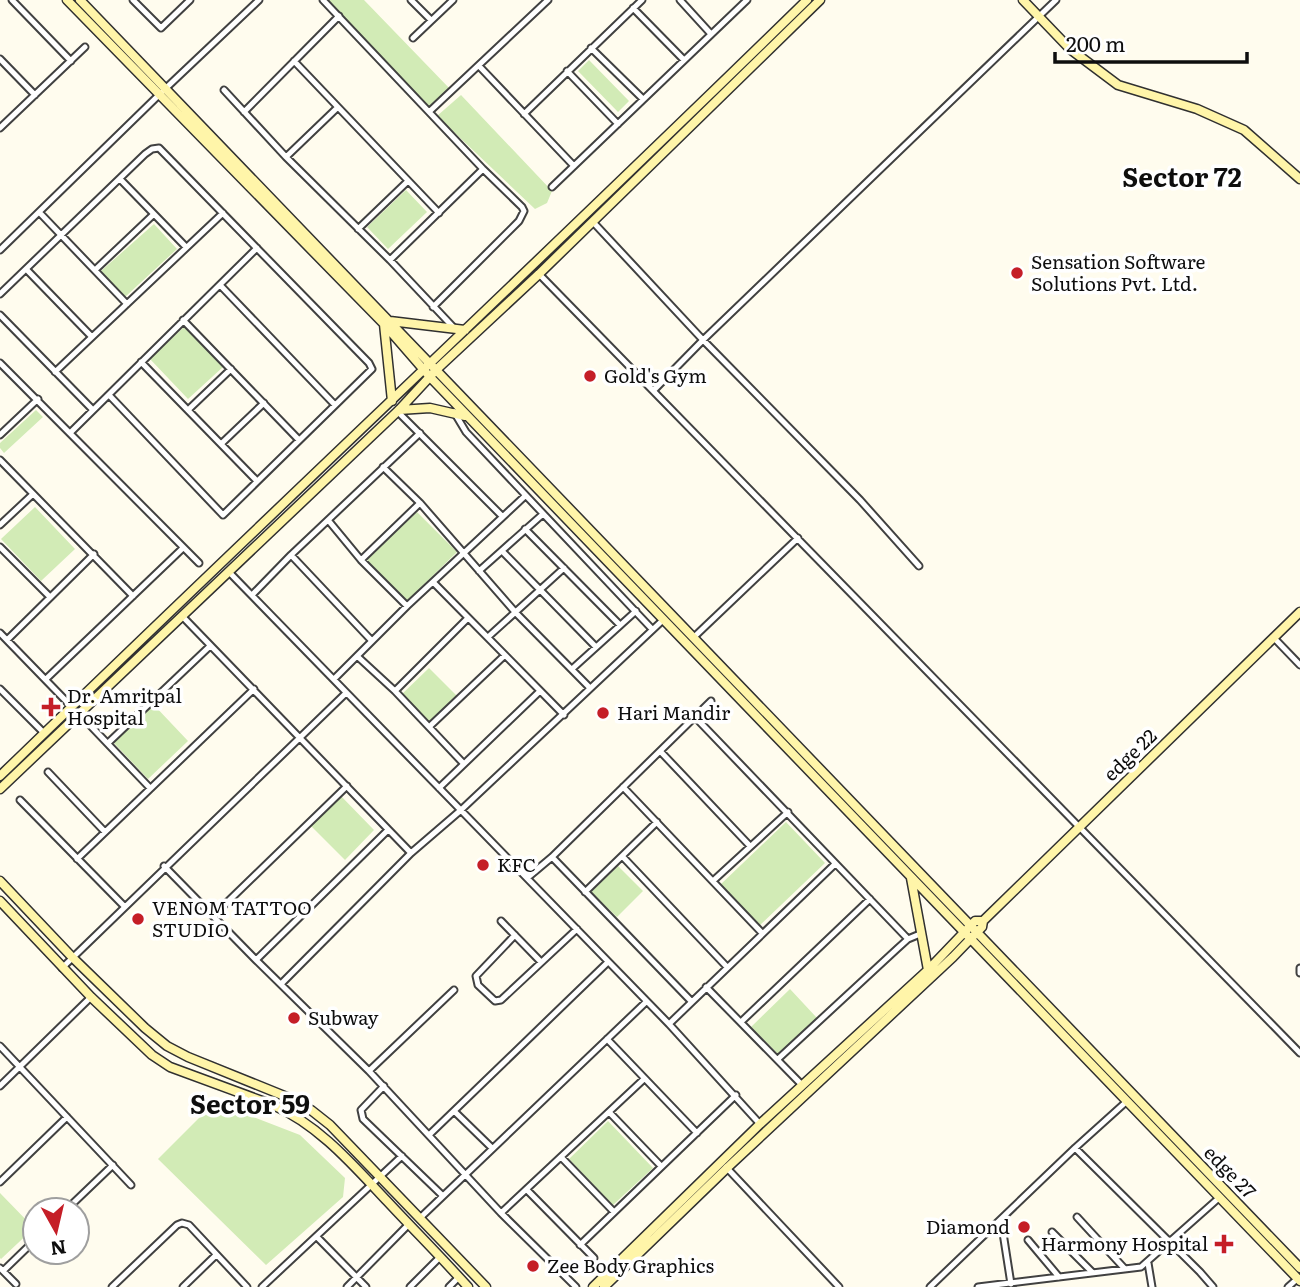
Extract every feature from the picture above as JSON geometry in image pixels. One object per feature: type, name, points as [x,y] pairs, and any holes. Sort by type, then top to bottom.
[{"type":"main road","points":[[67,0],[162,92],[430,367],[911,878],[971,933]]},
{"type":"main road","points":[[80,0],[162,92]]},
{"type":"main road","points":[[0,789],[398,411],[430,377],[430,367],[465,330],[807,0]]},
{"type":"main road","points":[[0,776],[392,401],[539,274],[820,0]]},
{"type":"main road","points":[[1023,0],[1070,50],[1118,85],[1197,109],[1244,130],[1300,179]]},
{"type":"main road","points":[[387,323],[465,330]]},
{"type":"main road","points":[[387,323],[392,401]]},
{"type":"main road","points":[[430,377],[667,617],[693,638],[1126,1102],[1207,1177]]},
{"type":"main road","points":[[398,411],[430,408],[471,419]]},
{"type":"main road","name":"edge 22","points":[[971,933],[982,927],[982,921],[1300,612]]},
{"type":"main road","points":[[911,878],[928,970]]},
{"type":"main road","points":[[0,881],[72,957],[167,1046],[256,1083],[311,1110],[330,1125],[486,1287]]},
{"type":"main road","points":[[0,901],[91,998],[160,1061],[290,1112],[315,1129],[468,1287]]},
{"type":"main road","points":[[604,1287],[724,1165],[760,1124],[971,933]]},
{"type":"main road","points":[[593,1287],[971,933]]},
{"type":"main road","name":"edge 27","points":[[971,933],[1137,1100],[1207,1177],[1300,1268]]},
{"type":"main road","points":[[1224,1194],[1299,1279]]},
{"type":"street","points":[[12,0],[71,61]]},
{"type":"street","points":[[133,0],[161,28],[190,0]]},
{"type":"street","points":[[0,250],[259,0]]},
{"type":"street","points":[[323,0],[522,207],[522,216],[433,307]]},
{"type":"street","points":[[411,0],[431,20]]},
{"type":"street","points":[[413,37],[453,0]]},
{"type":"street","points":[[430,111],[547,0]]},
{"type":"street","points":[[524,114],[642,0]]},
{"type":"street","points":[[680,0],[711,34]]},
{"type":"street","points":[[552,187],[747,0]]},
{"type":"street","points":[[654,390],[1056,0]]},
{"type":"street","points":[[634,8],[684,60]]},
{"type":"street","points":[[244,112],[339,16]]},
{"type":"street","points":[[0,128],[85,47]]},
{"type":"street","points":[[591,48],[643,99]]},
{"type":"street","points":[[0,59],[35,95]]},
{"type":"street","points":[[294,61],[439,213]]},
{"type":"street","points":[[479,66],[574,166]]},
{"type":"street","points":[[567,71],[618,124]]},
{"type":"street","points":[[224,90],[455,329]]},
{"type":"street","points":[[286,157],[337,108]]},
{"type":"street","points":[[0,294],[145,154],[159,148],[371,366],[370,373],[256,480],[223,515],[109,396]]},
{"type":"street","points":[[390,260],[483,169]]},
{"type":"street","points":[[120,179],[186,247]]},
{"type":"street","points":[[358,229],[408,181]]},
{"type":"street","points":[[39,212],[127,303]]},
{"type":"street","points":[[55,372],[223,213]]},
{"type":"street","points":[[95,270],[154,214]]},
{"type":"street","points":[[593,222],[703,340],[860,500],[919,566]]},
{"type":"street","points":[[71,432],[257,248]]},
{"type":"street","points":[[26,269],[92,337]]},
{"type":"street","points":[[539,274],[1300,1053]]},
{"type":"street","points":[[220,285],[335,405]]},
{"type":"street","points":[[0,315],[93,410]]},
{"type":"street","points":[[183,320],[299,440]]},
{"type":"street","points":[[141,362],[256,480]]},
{"type":"street","points":[[0,363],[200,563]]},
{"type":"street","points":[[188,410],[231,369]]},
{"type":"street","points":[[0,435],[38,399]]},
{"type":"street","points":[[221,444],[264,403]]},
{"type":"street","points":[[398,411],[502,516]]},
{"type":"street","points":[[453,412],[469,435],[652,629]]},
{"type":"street","points":[[253,594],[420,433]]},
{"type":"street","points":[[0,460],[133,596]]},
{"type":"street","points":[[383,467],[420,503],[516,613],[590,688]]},
{"type":"street","points":[[0,525],[33,494]]},
{"type":"street","points":[[334,680],[407,606],[526,496]]},
{"type":"street","points":[[361,560],[420,503]]},
{"type":"street","points":[[479,571],[543,514]]},
{"type":"street","points":[[328,520],[361,560],[407,606]]},
{"type":"street","points":[[525,529],[620,625]]},
{"type":"street","points":[[693,638],[798,538]]},
{"type":"street","points":[[0,547],[49,596]]},
{"type":"street","points":[[46,679],[183,548]]},
{"type":"street","points":[[502,551],[596,647]]},
{"type":"street","points":[[7,640],[94,554]]},
{"type":"street","points":[[291,555],[372,641]]},
{"type":"street","points":[[488,637],[564,568]]},
{"type":"street","points":[[229,572],[669,1024],[760,1124]]},
{"type":"street","points":[[433,582],[564,715]]},
{"type":"street","points":[[572,669],[636,611]]},
{"type":"street","points":[[182,616],[411,853]]},
{"type":"street","points":[[281,984],[411,853],[461,810],[667,617]]},
{"type":"street","points":[[395,691],[468,618]]},
{"type":"street","points":[[0,633],[68,703]]},
{"type":"street","points":[[1274,638],[1300,665]]},
{"type":"street","points":[[108,743],[210,646]]},
{"type":"street","points":[[429,727],[505,655]]},
{"type":"street","points":[[357,656],[395,691],[464,764]]},
{"type":"street","points":[[0,689],[44,733]]},
{"type":"street","points":[[77,859],[254,689]]},
{"type":"street","points":[[439,788],[540,691]]},
{"type":"street","points":[[62,968],[345,693]]},
{"type":"street","points":[[527,878],[552,858],[711,701]]},
{"type":"street","points":[[695,717],[908,939]]},
{"type":"street","points":[[86,722],[150,788]]},
{"type":"street","points":[[660,751],[750,846]]},
{"type":"street","points":[[48,772],[105,832]]},
{"type":"street","points":[[214,915],[347,786]]},
{"type":"street","points":[[623,787],[762,933]]},
{"type":"street","points":[[20,800],[124,906]]},
{"type":"street","points":[[713,880],[788,812]]},
{"type":"street","points":[[585,892],[657,822]]},
{"type":"street","points":[[256,960],[388,830]]},
{"type":"street","points":[[622,856],[727,967]]},
{"type":"street","points":[[552,858],[691,1002]]},
{"type":"street","points":[[669,1024],[835,864]]},
{"type":"street","points":[[164,866],[384,1086],[501,1213],[576,1287]]},
{"type":"street","points":[[742,1021],[870,899]]},
{"type":"street","points":[[501,921],[541,962]]},
{"type":"street","points":[[515,935],[476,976],[478,985],[492,1000],[501,1000],[576,929]]},
{"type":"street","points":[[778,1059],[908,939],[920,934]]},
{"type":"street","points":[[429,1135],[608,962]]},
{"type":"street","points":[[706,988],[742,1021],[802,1085]]},
{"type":"street","points":[[369,1071],[454,990]]},
{"type":"street","points":[[0,1086],[91,998]]},
{"type":"street","points":[[420,1218],[646,1002]]},
{"type":"street","points":[[607,1040],[697,1133]]},
{"type":"street","points":[[0,1046],[131,1185]]},
{"type":"street","points":[[501,1213],[644,1079]]},
{"type":"street","points":[[384,1086],[361,1110],[363,1119],[443,1196]]},
{"type":"street","points":[[580,1245],[736,1095]]},
{"type":"street","points":[[930,1287],[1126,1102]]},
{"type":"street","points":[[454,1111],[492,1148]]},
{"type":"street","points":[[610,1113],[661,1166]]},
{"type":"street","points":[[0,1182],[67,1117]]},
{"type":"street","points":[[1075,1148],[1213,1287]]},
{"type":"street","points":[[262,1287],[402,1156]]},
{"type":"street","points":[[561,1157],[614,1212]]},
{"type":"street","points":[[81,1196],[113,1165]]},
{"type":"street","points":[[724,1165],[839,1287]]},
{"type":"street","points":[[527,1190],[594,1258]]},
{"type":"street","points":[[978,1287],[1141,1267],[1224,1194]]},
{"type":"street","points":[[1077,1217],[1124,1268]]},
{"type":"street","points":[[1001,1220],[1011,1284]]},
{"type":"street","points":[[112,1287],[177,1225],[183,1223],[189,1225],[247,1287]]},
{"type":"street","points":[[347,1287],[409,1224]]},
{"type":"street","points":[[1052,1232],[1092,1272]]},
{"type":"street","points":[[317,1237],[366,1287]]},
{"type":"street","points":[[1028,1240],[1059,1277]]},
{"type":"street","points":[[16,1284],[1,1270],[21,1252]]},
{"type":"street","points":[[183,1287],[216,1255]]},
{"type":"street","points":[[410,1287],[440,1257]]},
{"type":"street","points":[[1148,1263],[1152,1287]]},
{"type":"street","points":[[449,1287],[459,1277]]},
{"type":"street","points":[[1288,1287],[1299,1279]]},
{"type":"green space","points":[[326,0],[364,0],[451,90],[430,110]]},
{"type":"green space","points":[[589,60],[629,101],[618,112],[578,71]]},
{"type":"green space","points":[[461,95],[552,191],[547,203],[535,209],[437,116]]},
{"type":"green space","points":[[406,190],[427,212],[388,249],[367,227]]},
{"type":"green space","points":[[154,224],[177,249],[125,297],[101,271]]},
{"type":"green space","points":[[185,326],[223,367],[188,399],[150,359]]},
{"type":"green space","points":[[36,410],[43,417],[4,453],[0,443]]},
{"type":"green space","points":[[35,507],[75,549],[41,581],[1,539]]},
{"type":"green space","points":[[417,512],[457,552],[407,601],[367,560]]},
{"type":"green space","points":[[429,668],[458,697],[430,725],[400,696]]},
{"type":"green space","points":[[153,704],[188,741],[148,779],[113,742]]},
{"type":"green space","points":[[340,795],[374,830],[345,860],[310,825]]},
{"type":"green space","points":[[786,822],[825,863],[759,926],[720,885]]},
{"type":"green space","points":[[618,866],[643,891],[617,917],[591,892]]},
{"type":"green space","points":[[790,989],[817,1018],[779,1055],[751,1027]]},
{"type":"green space","points":[[215,1102],[300,1135],[345,1178],[343,1197],[266,1265],[158,1159]]},
{"type":"green space","points":[[608,1121],[653,1168],[613,1205],[569,1159]]},
{"type":"green space","points":[[0,1193],[21,1215],[21,1240],[0,1258]]},
{"type":"place","name":"Sensation Software Solutions Pvt. Ltd.","points":[[1017,273]]},
{"type":"place","name":"Gold's Gym","points":[[590,376]]},
{"type":"place","name":"Dr. Amritpal Hospital","points":[[51,707]]},
{"type":"place","name":"Hari Mandir","points":[[603,713]]},
{"type":"place","name":"KFC","points":[[483,865]]},
{"type":"place","name":"VENOM TATTOO STUDIO","points":[[138,919]]},
{"type":"place","name":"Subway","points":[[294,1018]]},
{"type":"place","name":"Diamond","points":[[1024,1227]]},
{"type":"place","name":"Harmony Hospital","points":[[1224,1244]]},
{"type":"place","name":"Zee Body Graphics","points":[[533,1266]]},
{"type":"district","name":"Sector 72","points":[[1182,178]]},
{"type":"district","name":"Sector 59","points":[[250,1105]]}]
